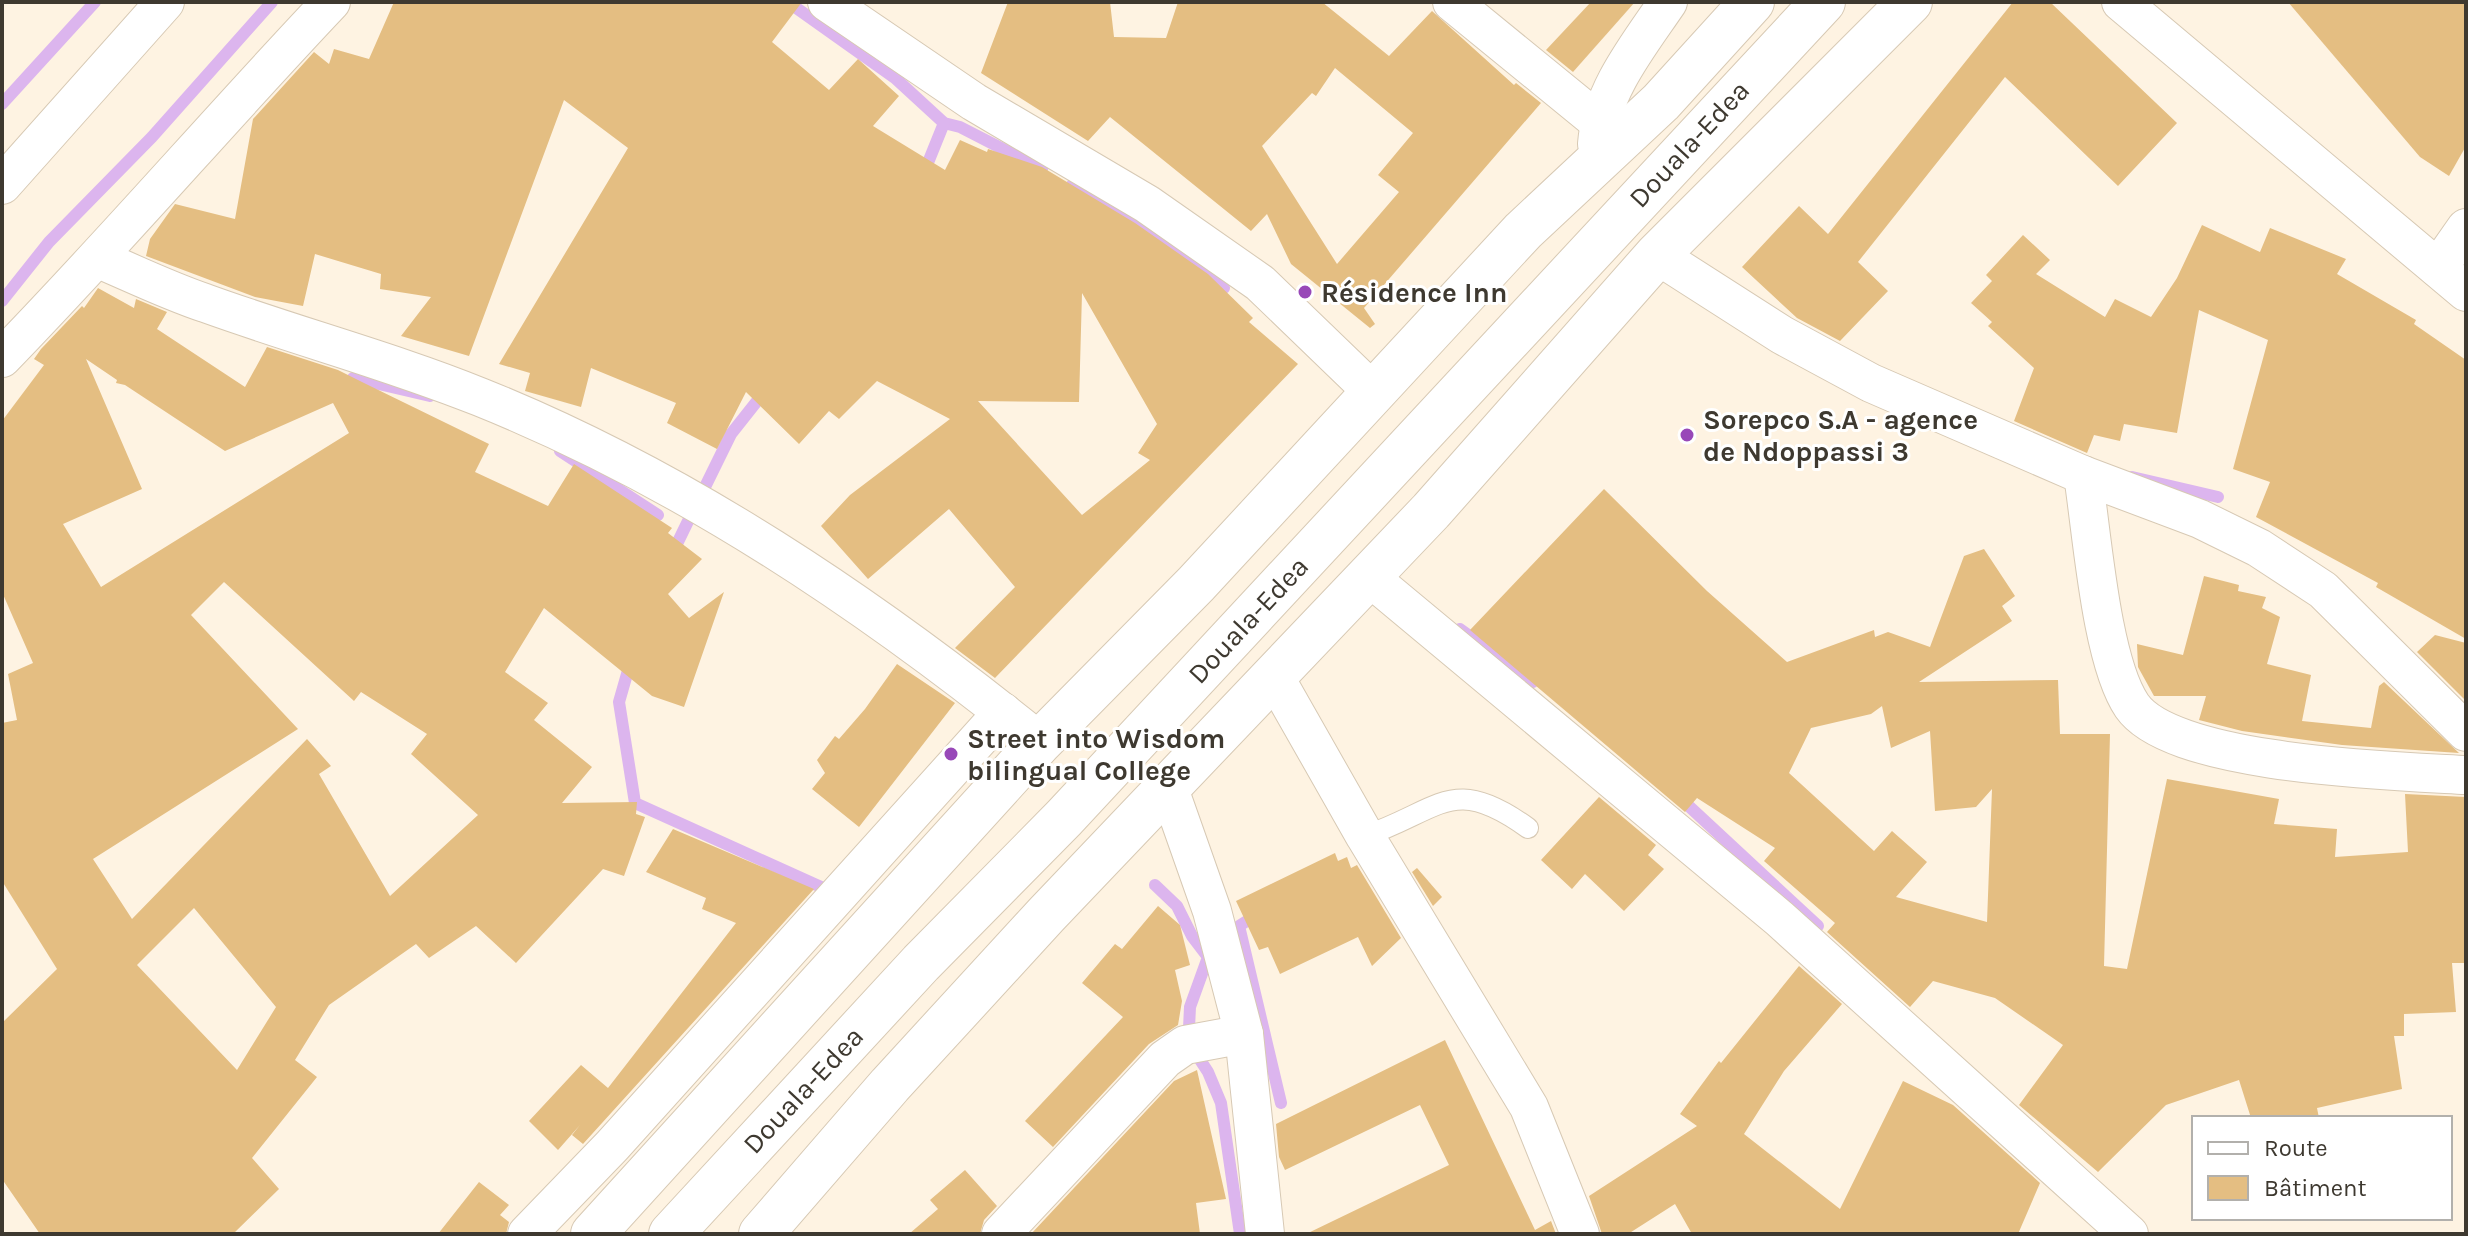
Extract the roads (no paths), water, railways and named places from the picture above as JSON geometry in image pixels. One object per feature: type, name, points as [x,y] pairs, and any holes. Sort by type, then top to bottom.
[{"type":"main road","points":[[593,1234],[1040,742],[1196,584],[1523,231],[1661,102],[1752,2]]},
{"type":"main road","name":"Douala-Edea","points":[[671,1234],[921,963],[1064,818],[1823,2]]},
{"type":"main road","points":[[761,1234],[890,1085],[1168,786],[1431,511],[1657,255],[1910,2]]},
{"type":"street","points":[[2,185],[165,2]]},
{"type":"street","points":[[2,358],[99,259],[224,116],[331,2]]},
{"type":"street","points":[[827,2],[974,102],[1147,204],[1260,283],[1372,391]]},
{"type":"street","points":[[1452,2],[1599,122]]},
{"type":"street","points":[[1595,164],[1599,122],[1626,64],[1668,2]]},
{"type":"street","points":[[2121,2],[2466,292]]},
{"type":"street","points":[[2438,268],[2466,228]]},
{"type":"street","points":[[1657,255],[1782,335],[1871,383],[2083,475],[2200,519],[2259,548],[2323,590],[2466,732]]},
{"type":"street","points":[[99,259],[201,302],[480,397],[642,472],[750,534],[892,630],[1040,742]]},
{"type":"street","points":[[2083,475],[2112,660],[2133,707],[2161,729],[2209,746],[2341,768],[2466,775]]},
{"type":"street","points":[[1368,576],[1780,919],[2129,1234]]},
{"type":"street","points":[[1274,676],[1365,836],[1529,1107],[1580,1234]]},
{"type":"street","points":[[527,1234],[612,1146],[1003,712]]},
{"type":"street","points":[[1168,786],[1212,911],[1244,1034],[1265,1234]]},
{"type":"street","points":[[1001,1234],[1165,1059],[1185,1045],[1244,1034]]},
{"type":"lane","points":[[1365,836],[1456,799],[1481,799],[1528,828]]},
{"type":"waterway","points":[[2,104],[95,2]]},
{"type":"waterway","points":[[2,301],[49,242],[152,137],[272,2]]},
{"type":"waterway","points":[[788,2],[895,78],[944,123],[960,127],[1042,169]]},
{"type":"waterway","points":[[923,175],[944,123]]},
{"type":"waterway","points":[[1072,185],[1143,223],[1224,288]]},
{"type":"waterway","points":[[353,378],[430,396]]},
{"type":"waterway","points":[[703,491],[731,434],[765,391]]},
{"type":"waterway","points":[[560,451],[658,515]]},
{"type":"waterway","points":[[2132,477],[2218,497]]},
{"type":"waterway","points":[[672,554],[692,513]]},
{"type":"waterway","points":[[1460,629],[1533,682]]},
{"type":"waterway","points":[[631,660],[619,702],[635,803],[821,887]]},
{"type":"waterway","points":[[1679,797],[1818,926]]},
{"type":"waterway","points":[[1155,885],[1177,906],[1192,936],[1208,957],[1190,1007],[1189,1028],[1193,1049],[1208,1072],[1221,1103],[1240,1234]]},
{"type":"waterway","points":[[1250,919],[1239,926],[1281,1103]]},
{"type":"place","name":"Résidence Inn","points":[[1305,292]]},
{"type":"place","name":"Sorepco S.A - agence de Ndoppassi 3","points":[[1687,435]]},
{"type":"place","name":"Street into Wisdom bilingual College","points":[[951,754]]}]
